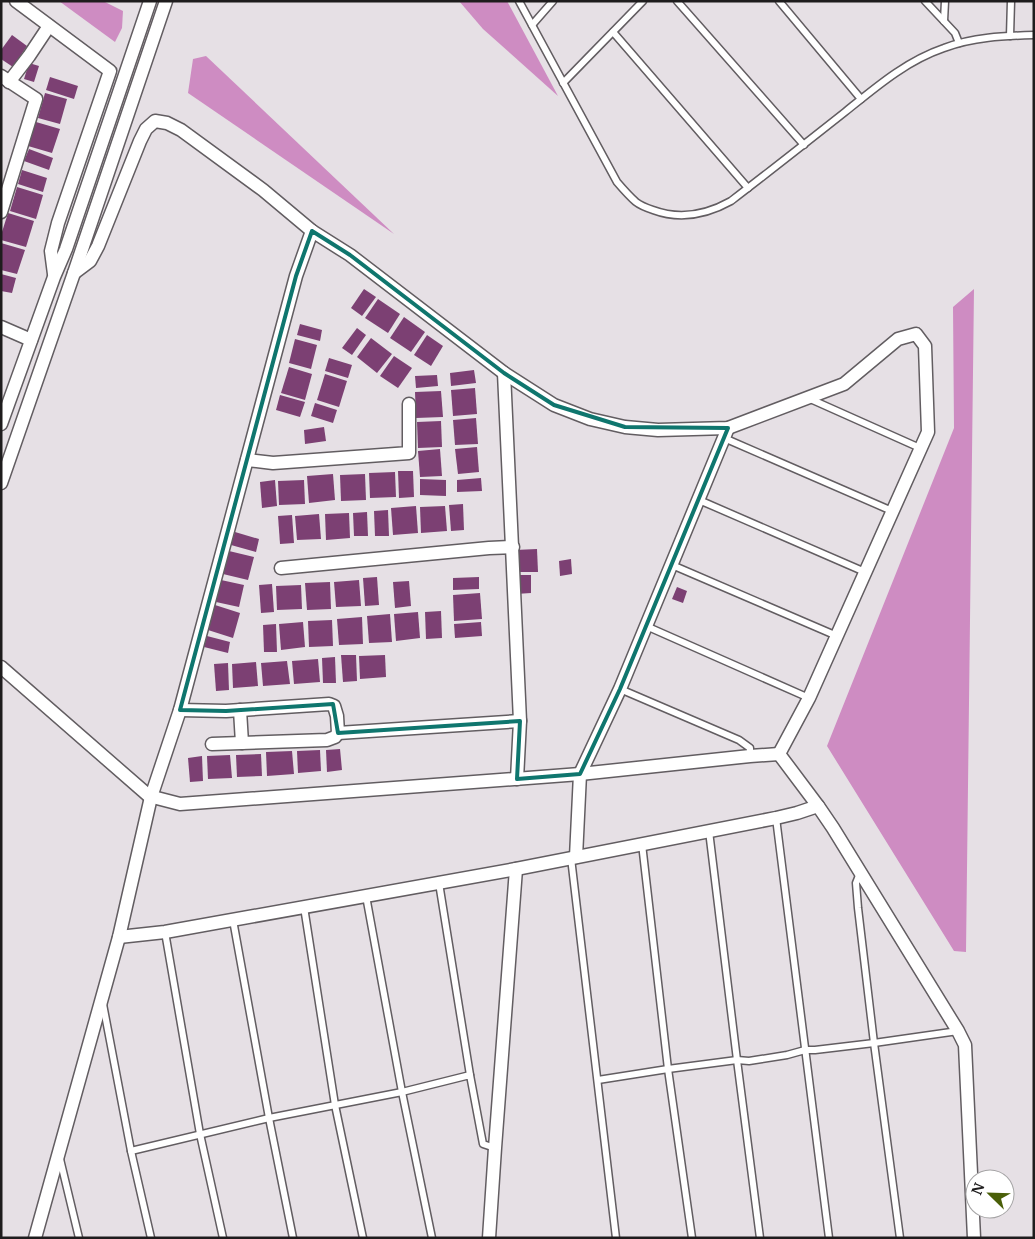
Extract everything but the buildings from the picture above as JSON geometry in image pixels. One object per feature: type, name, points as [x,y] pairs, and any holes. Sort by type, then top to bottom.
[{"type":"street","points":[[16,1],[110,71],[58,223],[51,251],[54,276]]},
{"type":"street","points":[[1,424],[4,406],[66,249],[150,1]]},
{"type":"street","points":[[1,483],[166,1]]},
{"type":"street","points":[[1,212],[36,99],[5,79],[29,56],[49,26]]},
{"type":"street","points":[[74,273],[90,261],[98,246],[140,140],[146,129],[155,121],[167,123],[181,130],[263,190],[312,231],[350,255],[504,373],[554,405],[590,419],[625,427],[726,433],[844,384],[898,339],[916,334],[926,346],[928,432],[809,698],[780,754]]},
{"type":"street","points":[[35,1238],[119,937],[150,797],[180,710],[296,276],[312,231]]},
{"type":"street","points":[[1,327],[31,340]]},
{"type":"street","points":[[504,373],[520,721],[517,779]]},
{"type":"street","points":[[247,460],[273,463],[409,452],[409,404]]},
{"type":"street","points":[[574,858],[580,774],[620,688],[726,433]]},
{"type":"street","points":[[281,568],[513,547]]},
{"type":"street","points":[[1,667],[150,797],[180,804],[580,774],[780,754]]},
{"type":"street","points":[[180,710],[226,711],[329,704],[334,706],[337,716],[338,733],[335,738],[327,740],[212,744]]},
{"type":"street","points":[[240,710],[242,743]]},
{"type":"street","points":[[338,733],[520,721]]},
{"type":"street","points":[[780,754],[818,806],[965,1045],[974,1238]]},
{"type":"street","points":[[119,937],[165,932],[516,869],[797,814],[818,806]]},
{"type":"street","points":[[489,1238],[516,869]]},
{"type":"lane","points":[[519,1],[617,182],[636,202],[647,208],[665,214],[684,216],[708,212],[731,201],[892,74],[908,64],[959,43],[993,37],[1034,35]]},
{"type":"lane","points":[[532,25],[554,1]]},
{"type":"lane","points":[[563,83],[643,1]]},
{"type":"lane","points":[[677,1],[804,145]]},
{"type":"lane","points":[[779,1],[861,99]]},
{"type":"lane","points":[[926,1],[955,33],[959,43]]},
{"type":"lane","points":[[944,21],[945,1]]},
{"type":"lane","points":[[1010,36],[1011,1]]},
{"type":"lane","points":[[614,32],[748,188]]},
{"type":"lane","points":[[807,398],[920,448]]},
{"type":"lane","points":[[726,433],[892,511]]},
{"type":"lane","points":[[699,500],[865,572]]},
{"type":"lane","points":[[672,565],[837,636]]},
{"type":"lane","points":[[646,626],[809,698]]},
{"type":"lane","points":[[620,688],[739,740],[750,748],[750,756]]},
{"type":"lane","points":[[776,818],[829,1238]]},
{"type":"lane","points":[[709,831],[760,1238]]},
{"type":"lane","points":[[642,844],[668,1069],[692,1238]]},
{"type":"lane","points":[[574,858],[616,1238]]},
{"type":"lane","points":[[860,873],[856,883],[874,1044],[900,1238]]},
{"type":"lane","points":[[439,883],[483,1144],[495,1148]]},
{"type":"lane","points":[[366,896],[402,1092],[432,1238]]},
{"type":"lane","points":[[304,907],[335,1105],[363,1238]]},
{"type":"lane","points":[[233,920],[293,1238]]},
{"type":"lane","points":[[165,932],[200,1134],[223,1238]]},
{"type":"lane","points":[[102,997],[151,1238]]},
{"type":"lane","points":[[598,1080],[737,1060],[749,1061],[805,1050],[874,1044],[958,1032]]},
{"type":"lane","points":[[132,1151],[269,1118],[402,1092],[470,1075]]},
{"type":"lane","points":[[58,1153],[79,1238]]},
{"type":"highlighted area","points":[[312,231],[350,255],[504,373],[554,405],[625,427],[728,428],[620,689],[580,774],[517,779],[520,721],[338,733],[333,704],[226,711],[180,710],[296,276]]},
{"type":"shaded area","points":[[59,1],[103,1],[123,11],[122,28],[115,42]]},
{"type":"shaded area","points":[[459,1],[507,1],[558,96],[483,29]]},
{"type":"shaded area","points":[[206,56],[394,234],[188,93],[193,59]]},
{"type":"shaded area","points":[[974,289],[966,952],[954,951],[827,746],[954,428],[953,307]]}]
